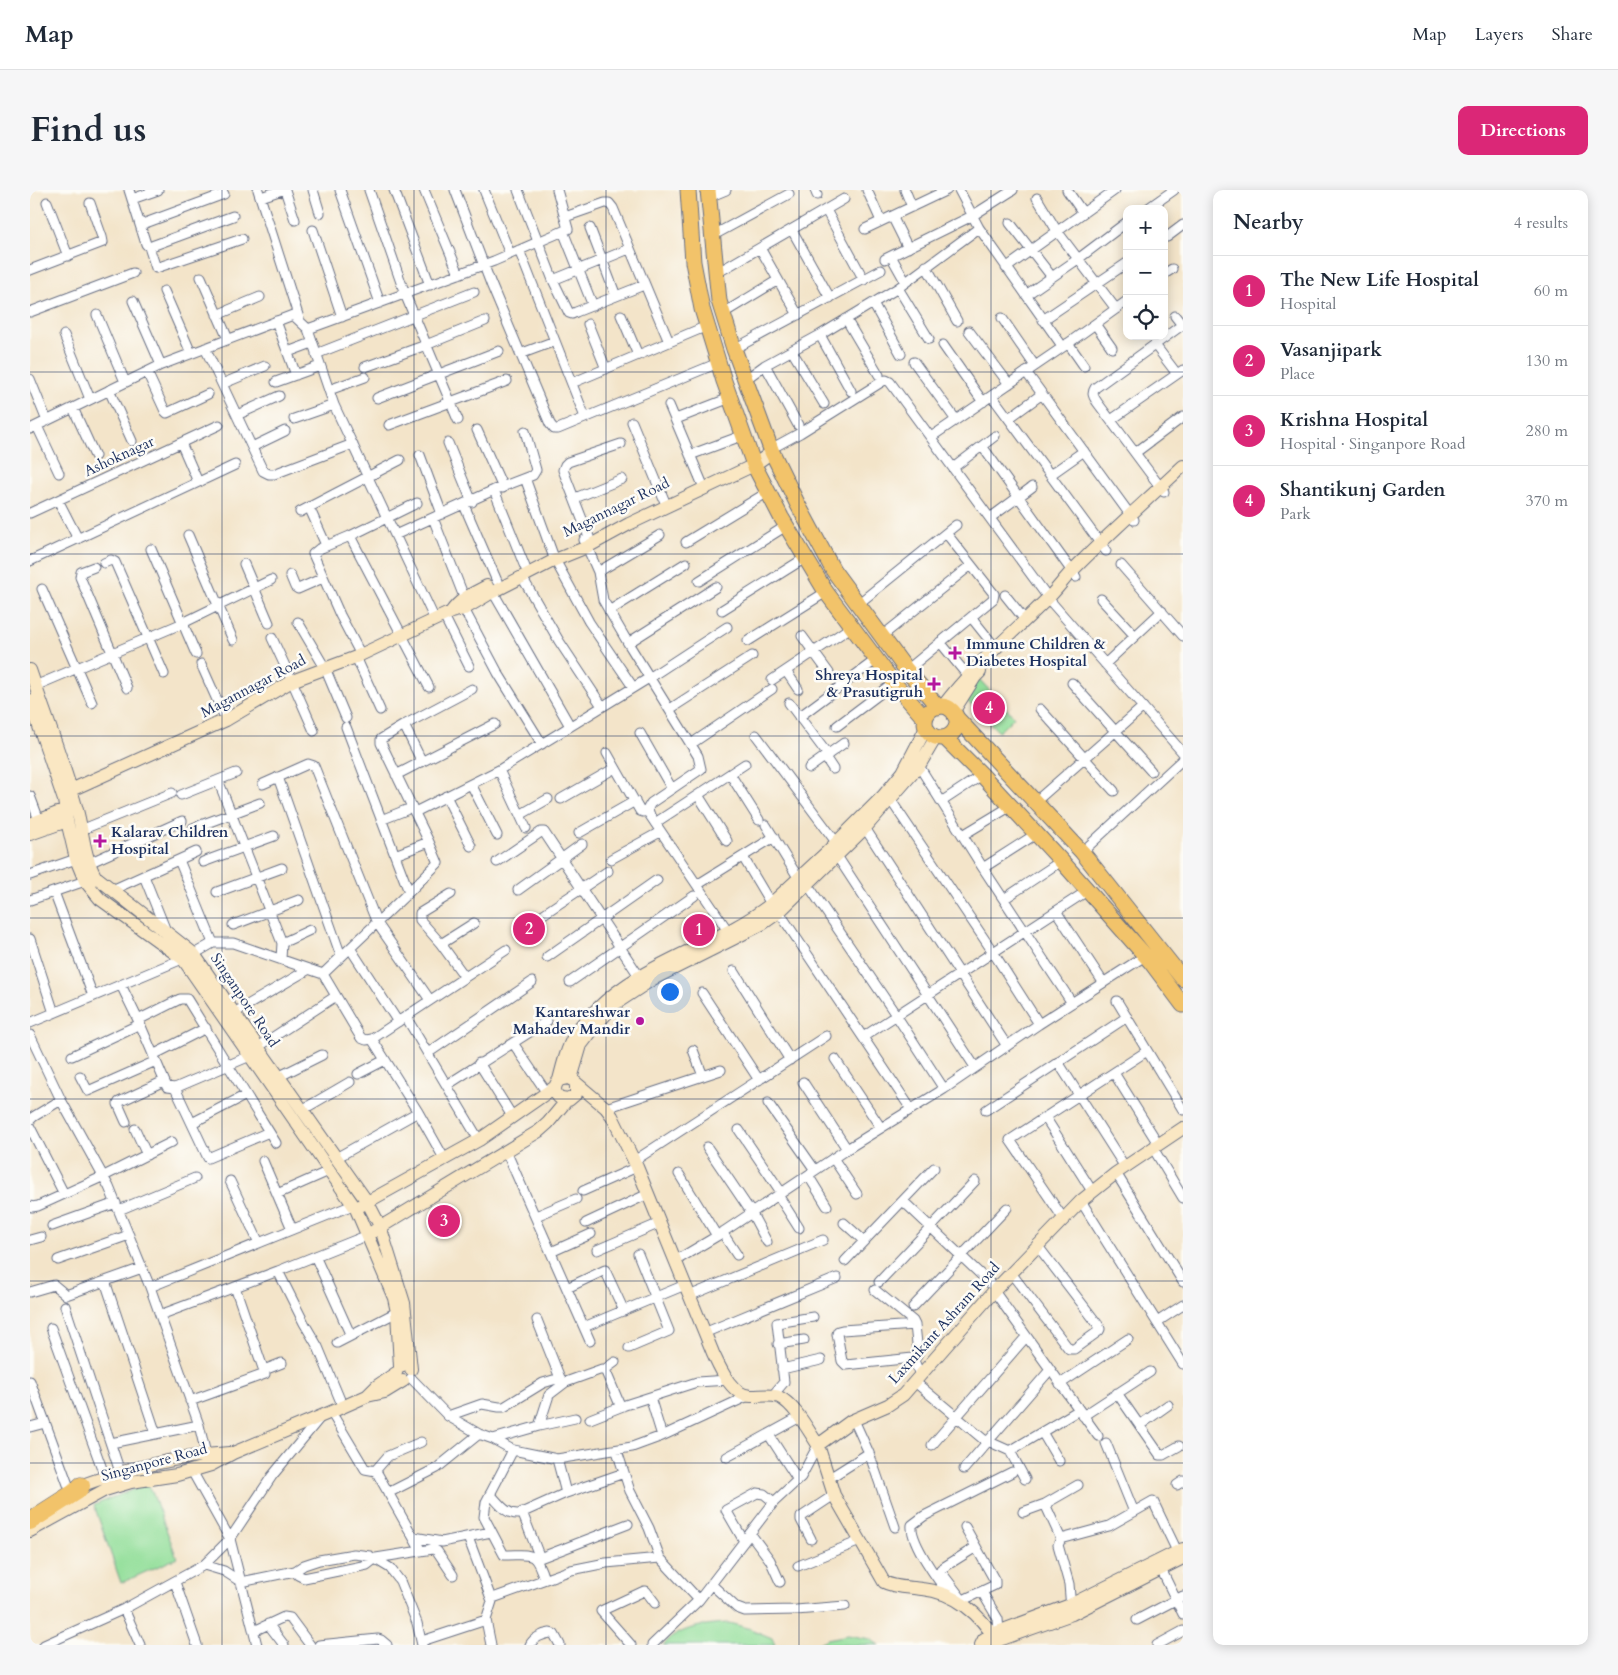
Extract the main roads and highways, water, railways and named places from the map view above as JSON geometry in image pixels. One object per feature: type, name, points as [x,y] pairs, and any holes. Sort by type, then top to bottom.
[{"type":"highway","points":[[30,1521],[71,1492]]},
{"type":"main road","points":[[688,190],[693,262],[702,309],[718,363],[754,462],[786,526],[805,558],[851,627],[933,731],[982,775],[1011,806],[1145,956],[1183,1005]]},
{"type":"main road","points":[[709,193],[715,274],[722,314],[734,349],[797,503],[833,570],[906,669],[1082,852],[1183,979]]},
{"type":"main road","points":[[931,709],[947,710],[957,722],[951,734],[933,731],[931,709]]},
{"type":"place","name":"Immune Children & Diabetes Hospital","points":[[955,653]]},
{"type":"place","name":"Shreya Hospital & Prasutigruh","points":[[934,684]]},
{"type":"place","name":"Shantikunj Garden","points":[[989,708]]},
{"type":"place","name":"Kalarav Children Hospital","points":[[100,841]]},
{"type":"place","name":"Vasanjipark","points":[[529,929]]},
{"type":"place","name":"The New Life Hospital","points":[[699,930]]},
{"type":"place","name":"Kantareshwar Mahadev Mandir","points":[[640,1021]]},
{"type":"place","name":"Krishna Hospital","points":[[444,1221]]}]
